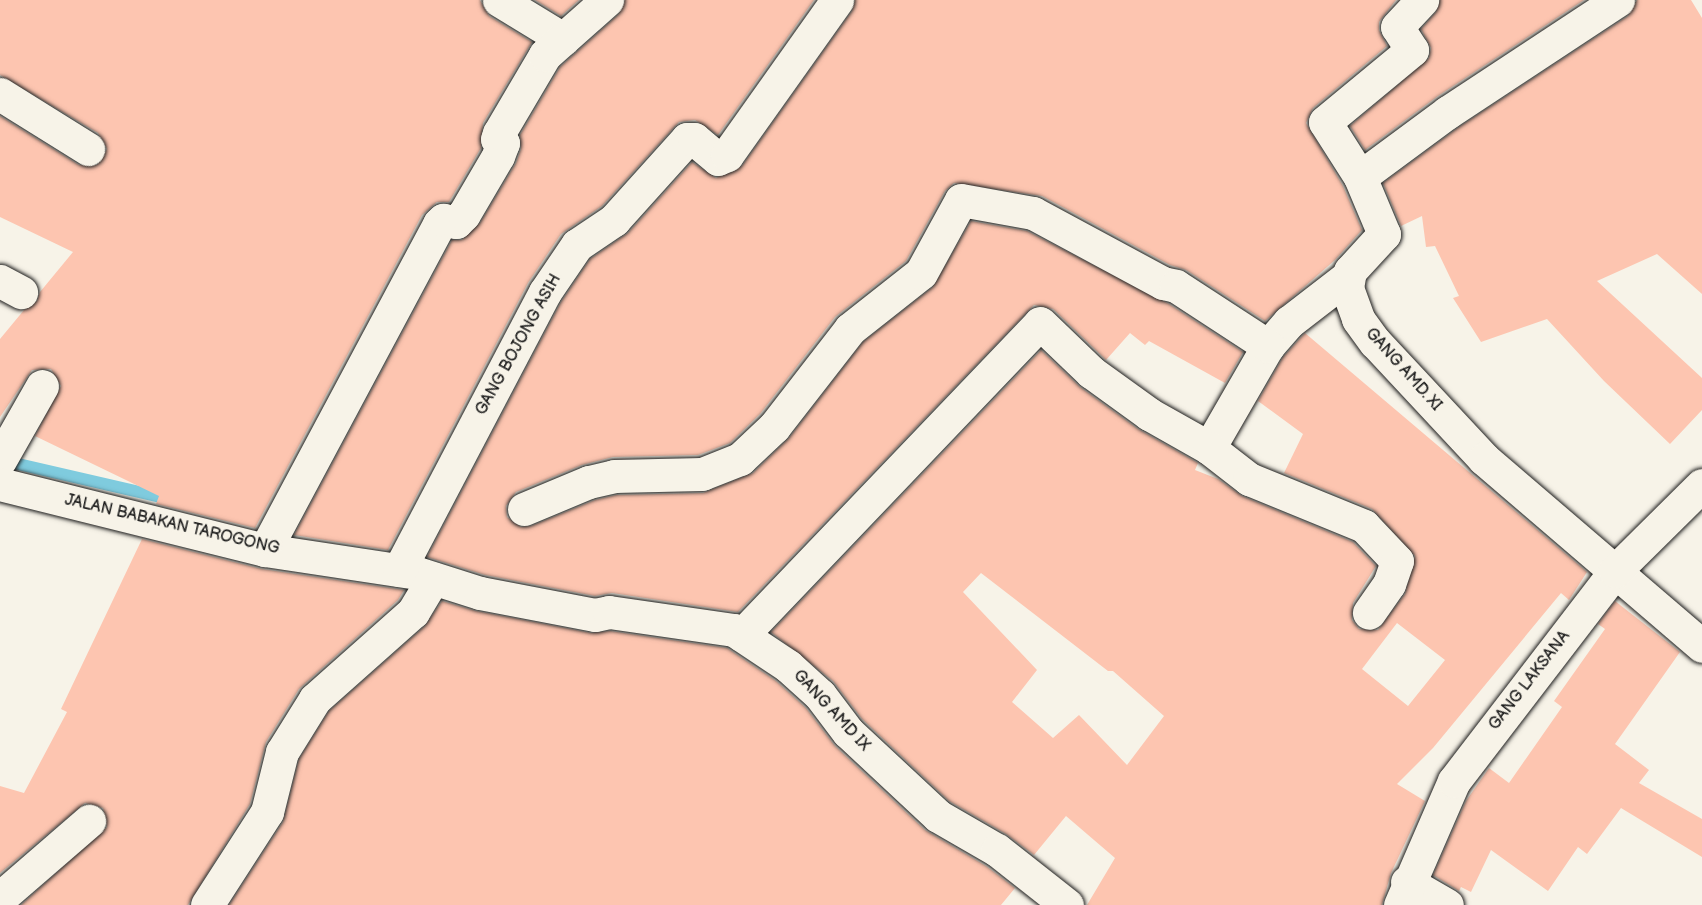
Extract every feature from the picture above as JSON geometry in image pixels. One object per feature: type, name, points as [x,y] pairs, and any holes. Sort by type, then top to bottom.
[{"type":"street","points":[[499,0],[563,39]]},
{"type":"street","points":[[265,550],[439,224],[443,220],[456,222],[464,214],[498,156],[502,143],[497,139],[544,55],[607,0]]},
{"type":"street","name":"GANG BOJONG ASIH","points":[[414,564],[545,292],[577,244],[614,220],[687,139],[694,139],[718,159],[728,155],[837,0]]},
{"type":"street","points":[[1209,448],[1268,346],[1289,322],[1346,278],[1384,234],[1360,177],[1325,122],[1412,50],[1397,27],[1422,0]]},
{"type":"street","points":[[1360,177],[1448,112],[1618,0]]},
{"type":"street","points":[[0,94],[88,149]]},
{"type":"street","points":[[524,508],[589,482],[614,476],[702,474],[740,459],[774,427],[850,329],[921,273],[961,200],[1033,213],[1163,284],[1176,286],[1268,346]]},
{"type":"street","name":"GANG AMD. XI","points":[[1346,278],[1349,304],[1375,342],[1484,459],[1702,645]]},
{"type":"street","points":[[742,635],[1040,323],[1091,372],[1149,414],[1209,448],[1249,479],[1364,526],[1397,561],[1389,584],[1369,613]]},
{"type":"street","points":[[0,460],[42,386]]},
{"type":"street","name":"JALAN BABAKAN TAROGONG","points":[[0,484],[265,550],[414,564]]},
{"type":"street","name":"GANG LAKSANA","points":[[1403,893],[1454,781],[1615,572],[1702,485]]},
{"type":"street","points":[[207,905],[267,812],[282,752],[315,699],[413,612],[414,564]]},
{"type":"street","name":"GANG AMD IX","points":[[414,564],[480,593],[595,615],[609,612],[702,624],[742,635],[788,666],[820,695],[848,732],[938,816],[997,850],[1067,905]]},
{"type":"street","points":[[0,898],[89,821]]},
{"type":"street","points":[[1403,893],[1447,905]]},
{"type":"building","points":[[0,0],[480,0],[489,16],[532,42],[483,123],[481,148],[449,202],[437,202],[422,215],[255,528],[156,504],[159,496],[35,436],[61,386],[51,369],[32,370],[0,417],[0,339],[24,310],[37,301],[40,292],[73,252],[0,217],[0,116],[79,165],[97,165],[107,149],[98,133],[0,75]]},
{"type":"building","points":[[535,0],[579,0],[561,16]]},
{"type":"building","points":[[625,0],[814,0],[718,135],[695,120],[679,122],[602,206],[561,234],[528,283],[388,550],[294,535],[452,240],[462,240],[480,223],[516,163],[521,149],[520,135],[560,67],[619,14]]},
{"type":"building","points":[[855,0],[1396,0],[1379,22],[1379,30],[1387,46],[1313,108],[1306,123],[1343,186],[1362,230],[1335,260],[1265,321],[1186,270],[1170,265],[1042,196],[954,183],[945,191],[906,261],[835,317],[760,414],[730,443],[698,455],[613,457],[582,465],[516,492],[506,506],[507,517],[521,527],[531,526],[595,500],[616,495],[703,493],[753,473],[789,438],[863,342],[933,287],[971,221],[1027,231],[1169,304],[1243,352],[1225,383],[1149,341],[1145,345],[1130,333],[1106,360],[1053,309],[1034,305],[738,612],[612,593],[595,596],[485,575],[427,557],[561,302],[590,259],[628,233],[692,162],[716,178],[742,166],[852,11]]},
{"type":"building","points":[[1440,0],[1584,0],[1438,96],[1365,150],[1350,126],[1429,58],[1431,48],[1421,29],[1436,12]]},
{"type":"building","points":[[1637,0],[1691,0],[1702,18],[1702,294],[1657,254],[1597,281],[1702,378],[1702,410],[1670,444],[1604,381],[1547,319],[1481,342],[1453,298],[1459,296],[1435,246],[1426,247],[1422,216],[1401,226],[1383,183],[1459,127],[1628,16]]},
{"type":"building","points":[[1305,333],[1587,572],[1569,600],[1561,593],[1433,748],[1397,784],[1425,801],[1391,873],[1382,905],[1087,905],[1115,858],[1066,816],[1034,855],[1006,834],[949,801],[862,719],[833,681],[771,632],[1041,350],[1080,387],[1138,429],[1198,463],[1195,470],[1218,479],[1242,496],[1353,542],[1376,566],[1353,603],[1352,620],[1359,629],[1378,630],[1405,594],[1415,556],[1372,509],[1284,473],[1303,434],[1258,401],[1283,357]],"holes":[[[981,573],[1108,671],[1113,671],[1164,716],[1127,765],[1079,715],[1053,738],[1012,702],[1037,670],[963,592]],[[1397,623],[1445,660],[1408,706],[1362,669]]]},
{"type":"building","points":[[142,539],[262,569],[404,590],[398,600],[299,689],[266,742],[250,804],[188,905],[21,905],[107,827],[103,808],[85,803],[0,873],[0,786],[24,793],[67,712],[61,709]]},
{"type":"building","points":[[442,601],[476,611],[591,633],[610,631],[727,648],[776,681],[806,708],[835,746],[925,830],[986,866],[1015,888],[1001,905],[229,905],[283,822],[299,759],[329,711],[425,626]]},
{"type":"building","points":[[1615,601],[1680,652],[1615,744],[1649,770],[1639,783],[1702,819],[1702,857],[1621,808],[1587,854],[1578,847],[1548,891],[1491,850],[1471,892],[1461,887],[1459,891],[1433,875],[1466,801],[1489,768],[1509,783],[1562,707],[1554,701],[1605,629],[1598,624]]},
{"type":"waterway","points":[[1,460],[174,500]]}]
